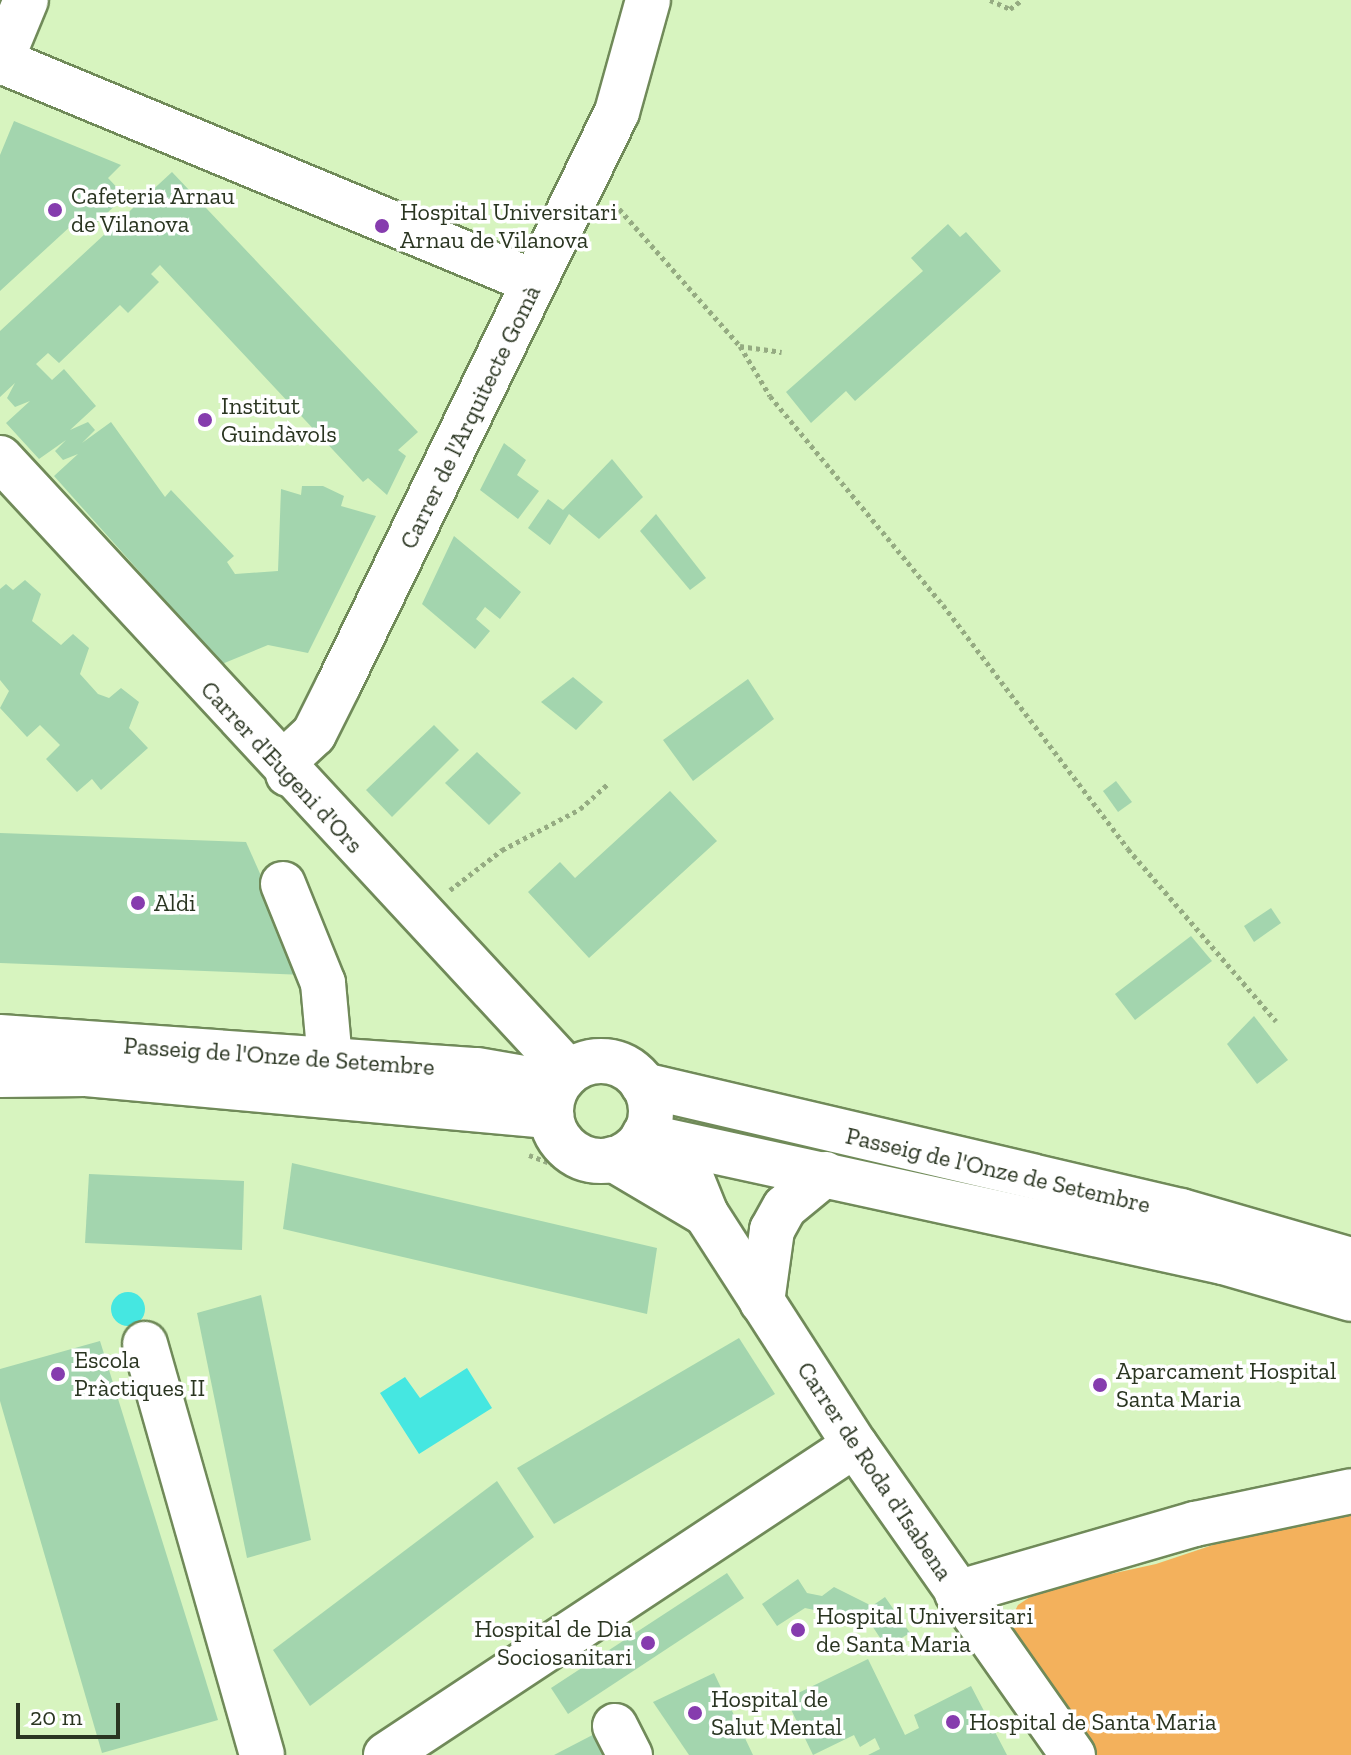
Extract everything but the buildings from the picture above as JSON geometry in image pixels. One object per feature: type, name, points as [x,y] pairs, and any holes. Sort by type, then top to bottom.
[{"type":"street","points":[[26,0],[0,62],[534,282]]},
{"type":"street","name":"Carrer de l'Arquitecte Gomà","points":[[288,774],[286,760],[314,734],[617,112],[648,0]]},
{"type":"street","name":"Carrer d'Eugeni d'Ors","points":[[0,458],[418,915],[559,1091]]},
{"type":"street","points":[[283,884],[323,983],[330,1060]]},
{"type":"street","name":"Passeig de l'Onze de Setembre","points":[[0,1037],[330,1060],[559,1091]]},
{"type":"street","points":[[600,1061],[632,1072],[643,1085],[651,1110],[615,1157],[580,1156],[566,1147],[559,1091],[600,1061]]},
{"type":"street","name":"Passeig de l'Onze de Setembre","points":[[0,1075],[86,1074],[559,1091]]},
{"type":"street","name":"Passeig de l'Onze de Setembre","points":[[643,1085],[1181,1211],[1351,1260]]},
{"type":"street","name":"Passeig de l'Onze de Setembre","points":[[615,1157],[825,1174],[1223,1262],[1351,1299]]},
{"type":"street","name":"Carrer de Roda d'Isabena","points":[[615,1157],[685,1162],[706,1214],[855,1445],[1073,1755]]},
{"type":"street","points":[[762,1302],[772,1230],[801,1190],[825,1174]]},
{"type":"street","points":[[145,1344],[262,1755]]},
{"type":"street","points":[[386,1755],[855,1445]]},
{"type":"street","points":[[957,1593],[1195,1524],[1351,1491]]},
{"type":"path","points":[[990,0],[1010,9],[1022,0]]},
{"type":"path","points":[[581,187],[618,205],[740,346],[770,396],[943,605],[1128,849],[1276,1021]]},
{"type":"path","points":[[740,346],[782,352]]},
{"type":"path","points":[[418,915],[502,850],[580,809],[609,783]]},
{"type":"path","points":[[514,1150],[615,1157]]},
{"type":"shaded area","points":[[1315,1511],[1351,1513],[1351,1755],[1092,1755],[1005,1630],[1018,1605],[1042,1589],[1156,1564]]},
{"type":"water","points":[[128,1292],[140,1297],[145,1309],[140,1321],[128,1326],[116,1321],[111,1309],[116,1297]]},
{"type":"water","points":[[467,1368],[492,1408],[419,1454],[380,1393],[405,1377],[420,1398]]},
{"type":"place","name":"Cafeteria Arnau de Vilanova","points":[[55,210]]},
{"type":"place","name":"Hospital Universitari Arnau de Vilanova","points":[[382,226]]},
{"type":"place","name":"Institut Guindàvols","points":[[205,420]]},
{"type":"place","name":"Aldi","points":[[138,903]]},
{"type":"place","name":"Escola Pràctiques II","points":[[58,1374]]},
{"type":"place","name":"Aparcament Hospital Santa Maria","points":[[1100,1385]]},
{"type":"place","name":"Hospital Universitari de Santa Maria","points":[[798,1630]]},
{"type":"place","name":"Hospital de Dia Sociosanitari","points":[[648,1643]]},
{"type":"place","name":"Hospital de Salut Mental","points":[[695,1713]]},
{"type":"place","name":"Hospital de Santa Maria","points":[[953,1722]]}]
